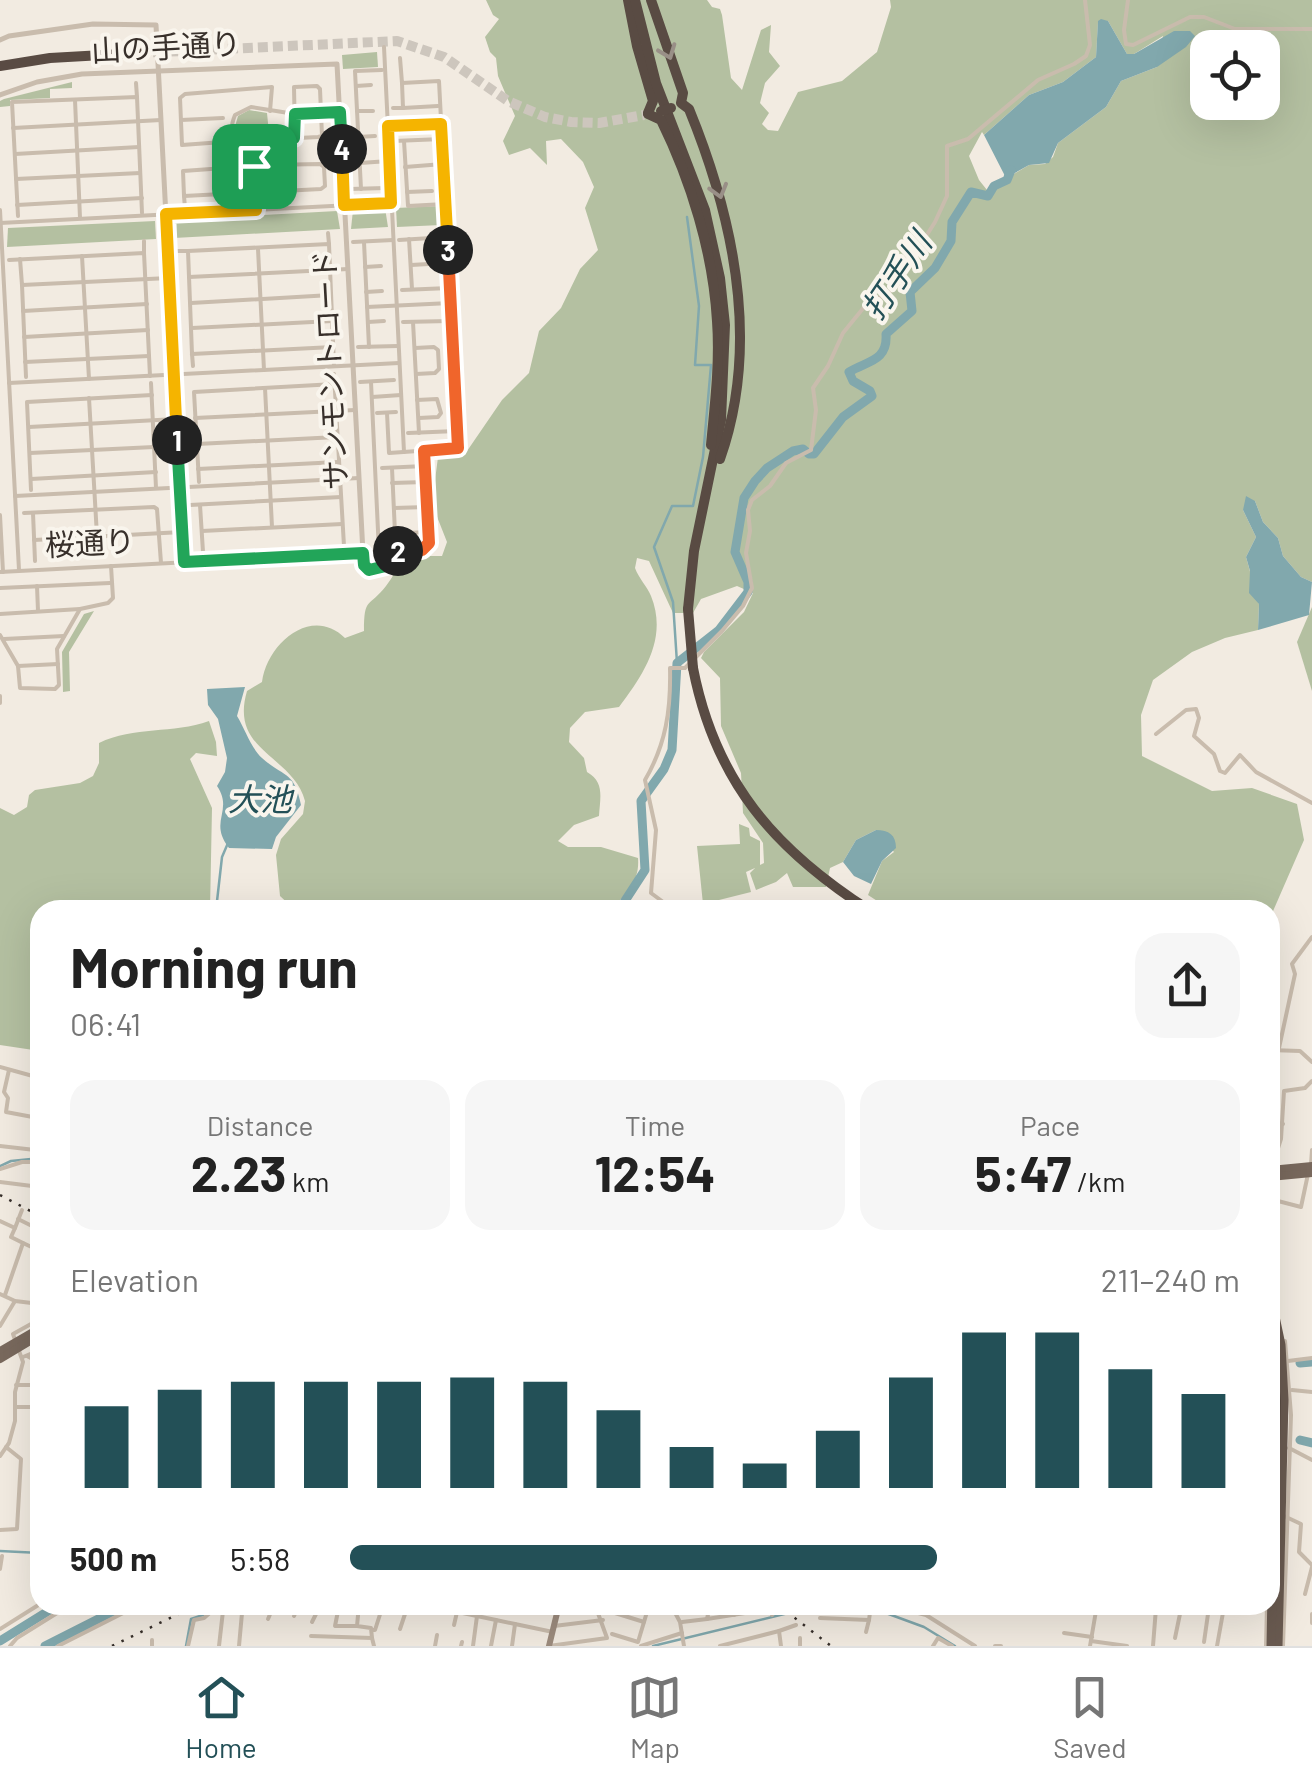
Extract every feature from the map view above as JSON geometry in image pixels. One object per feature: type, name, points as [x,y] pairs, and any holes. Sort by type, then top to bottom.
[{"type":"highway","points":[[632,0],[637,46],[654,100],[648,114]]},
{"type":"highway","points":[[632,0],[656,83],[705,210],[720,278],[725,385],[705,506]]},
{"type":"highway","points":[[648,114],[668,107],[683,93],[651,0]]},
{"type":"highway","points":[[0,66],[50,58],[138,53]]},
{"type":"highway","points":[[668,107],[689,109],[722,200],[740,324],[736,402],[697,540]]},
{"type":"highway","points":[[648,114],[663,123],[692,198],[716,300],[711,448],[688,608],[693,668],[719,754],[749,804],[810,870],[855,900]]},
{"type":"highway","points":[[1280,1346],[1286,1447],[1280,1546]]},
{"type":"highway","points":[[1280,1393],[1286,1447]]},
{"type":"highway","points":[[1274,1615],[1274,1646]]},
{"type":"highway","points":[[1274,1646],[1276,1615]]},
{"type":"main road","points":[[1280,1170],[1311,1170]]},
{"type":"main road","points":[[0,1359],[30,1343]]},
{"type":"main road","points":[[0,1351],[21,1351]]},
{"type":"main road","points":[[549,1646],[557,1615]]},
{"type":"street","points":[[661,900],[652,893],[656,830],[645,780],[658,759],[666,733],[670,668],[685,668],[722,631],[750,594],[752,583],[746,553],[752,500],[770,486],[786,464],[811,450],[816,410],[813,388],[843,333],[865,306],[892,290],[936,222],[947,196],[947,146],[968,139],[1038,80],[1086,56],[1090,45],[1085,0]]},
{"type":"street","points":[[1128,0],[1126,44],[1190,17],[1204,17],[1235,29],[1312,29]]},
{"type":"street","points":[[0,40],[93,24],[152,23],[156,27],[184,562]]},
{"type":"street","points":[[384,47],[404,452]]},
{"type":"street","points":[[400,58],[403,108]]},
{"type":"street","name":"山の手通り","points":[[0,95],[58,78],[337,64]]},
{"type":"street","name":"サンモントロード","points":[[337,64],[366,553]]},
{"type":"street","points":[[361,189],[356,70],[384,70]]},
{"type":"street","points":[[387,413],[389,453],[459,448],[439,80],[402,82]]},
{"type":"street","points":[[136,83],[142,215]]},
{"type":"street","points":[[356,86],[372,85]]},
{"type":"street","points":[[268,165],[268,154],[280,139],[294,138],[322,136],[317,86],[298,86],[294,91],[294,138]]},
{"type":"street","points":[[236,140],[182,145],[180,98],[184,94],[272,87],[270,111]]},
{"type":"street","points":[[18,216],[12,102],[136,96]]},
{"type":"street","points":[[75,100],[80,218]]},
{"type":"street","points":[[393,108],[440,106]]},
{"type":"street","points":[[256,210],[252,154],[236,140],[231,127],[238,112],[251,107],[295,114],[340,112]]},
{"type":"street","points":[[358,112],[373,111]]},
{"type":"street","points":[[181,120],[223,118]]},
{"type":"street","points":[[13,128],[161,120]]},
{"type":"street","points":[[388,126],[441,124]]},
{"type":"street","points":[[358,137],[375,136]]},
{"type":"street","points":[[394,142],[442,139]]},
{"type":"street","points":[[404,141],[408,206],[445,204]]},
{"type":"street","points":[[15,154],[139,147]]},
{"type":"street","points":[[360,162],[389,161]]},
{"type":"street","points":[[406,166],[443,164]]},
{"type":"street","points":[[184,196],[321,189],[326,186],[324,167],[268,165],[183,171],[184,196],[185,208]]},
{"type":"street","points":[[16,179],[140,173]]},
{"type":"street","points":[[350,190],[385,188]]},
{"type":"street","points":[[407,192],[432,190]]},
{"type":"street","points":[[17,205],[142,198]]},
{"type":"street","points":[[0,222],[391,203]]},
{"type":"street","points":[[0,210],[19,571]]},
{"type":"street","points":[[328,233],[334,366]]},
{"type":"street","points":[[353,242],[447,237]]},
{"type":"street","points":[[409,239],[412,290]]},
{"type":"street","points":[[144,241],[156,488]]},
{"type":"street","points":[[364,242],[369,347]]},
{"type":"street","points":[[176,251],[328,244]]},
{"type":"street","points":[[258,247],[264,370]]},
{"type":"street","points":[[188,251],[193,366]]},
{"type":"street","points":[[9,260],[144,253]]},
{"type":"street","points":[[82,256],[89,379]]},
{"type":"street","points":[[20,260],[26,377]]},
{"type":"street","points":[[410,265],[448,263]]},
{"type":"street","points":[[365,267],[381,266]]},
{"type":"street","points":[[189,277],[348,269]]},
{"type":"street","points":[[22,285],[169,278]]},
{"type":"street","points":[[402,290],[449,288]]},
{"type":"street","points":[[366,292],[382,292]]},
{"type":"street","points":[[190,302],[331,295]]},
{"type":"street","points":[[367,307],[450,303]]},
{"type":"street","points":[[23,311],[147,304]]},
{"type":"street","points":[[191,328],[332,321]]},
{"type":"street","points":[[368,322],[384,321]]},
{"type":"street","points":[[403,322],[451,321]]},
{"type":"street","points":[[414,322],[418,433]]},
{"type":"street","points":[[24,337],[148,330]]},
{"type":"street","points":[[192,354],[333,346]]},
{"type":"street","points":[[358,348],[398,346]]},
{"type":"street","points":[[415,348],[438,350],[439,369],[435,373],[416,374]]},
{"type":"street","points":[[26,362],[149,356]]},
{"type":"street","points":[[9,383],[151,380],[174,374],[399,363]]},
{"type":"street","points":[[334,374],[344,546]]},
{"type":"street","points":[[360,382],[394,380]]},
{"type":"street","points":[[371,382],[379,552]]},
{"type":"street","points":[[199,482],[194,392],[335,384]]},
{"type":"street","points":[[265,388],[272,527]]},
{"type":"street","points":[[31,490],[27,402],[152,395]]},
{"type":"street","points":[[372,397],[401,396]]},
{"type":"street","points":[[90,398],[96,536]]},
{"type":"street","points":[[417,400],[438,399],[441,413],[438,417],[418,418]]},
{"type":"street","points":[[196,418],[355,410]]},
{"type":"street","points":[[378,413],[396,412]]},
{"type":"street","points":[[28,428],[176,419]]},
{"type":"street","points":[[388,428],[402,428]]},
{"type":"street","points":[[408,433],[457,431]]},
{"type":"street","points":[[197,444],[338,437]]},
{"type":"street","points":[[30,453],[154,447]]},
{"type":"street","points":[[397,551],[390,565],[369,570],[364,565],[366,553],[397,551],[422,550],[429,543],[424,451]]},
{"type":"street","points":[[198,469],[339,462]]},
{"type":"street","points":[[382,468],[424,466]]},
{"type":"street","points":[[392,468],[395,534]]},
{"type":"street","points":[[31,478],[156,472]]},
{"type":"street","points":[[15,496],[359,478]]},
{"type":"street","points":[[392,483],[425,482]]},
{"type":"street","points":[[190,505],[341,497]]},
{"type":"street","points":[[200,504],[202,552]]},
{"type":"street","points":[[394,508],[427,506]]},
{"type":"street","points":[[24,513],[154,507],[158,509],[161,563]]},
{"type":"street","points":[[33,513],[36,561]]},
{"type":"street","points":[[0,515],[1,572]]},
{"type":"street","points":[[202,531],[342,524]]},
{"type":"street","points":[[34,540],[182,532]]},
{"type":"street","points":[[385,534],[428,532]]},
{"type":"street","name":"桜通り","points":[[1,572],[366,553]]},
{"type":"street","points":[[0,614],[80,610],[108,602],[112,598],[111,566]]},
{"type":"street","points":[[0,588],[112,583]]},
{"type":"street","points":[[36,586],[38,612]]},
{"type":"street","points":[[65,636],[2,637],[18,666],[20,688],[55,689],[59,685],[57,648],[65,636],[80,610]]},
{"type":"street","points":[[18,666],[58,664]]},
{"type":"street","points":[[0,696],[0,704]]},
{"type":"street","points":[[1156,734],[1186,710],[1196,709],[1199,718],[1194,736],[1214,754],[1220,772],[1225,773],[1240,755],[1256,772],[1312,804]]},
{"type":"street","points":[[1312,936],[1292,964],[1295,974],[1280,1048],[1300,1051],[1312,1062]]},
{"type":"street","points":[[0,1068],[30,1075]]},
{"type":"street","points":[[9,1070],[3,1096],[6,1112],[30,1116]]},
{"type":"street","points":[[1280,1136],[1284,1091],[1304,1088],[1312,1081]]},
{"type":"street","points":[[1304,1088],[1312,1095]]},
{"type":"street","points":[[0,1146],[30,1149]]},
{"type":"street","points":[[1280,1202],[1301,1207],[1312,1150]]},
{"type":"street","points":[[0,1169],[8,1164],[30,1162]]},
{"type":"street","points":[[0,1182],[30,1186]]},
{"type":"street","points":[[22,1210],[12,1237],[30,1246]]},
{"type":"street","points":[[18,1219],[30,1225]]},
{"type":"street","points":[[0,1222],[14,1228]]},
{"type":"street","points":[[23,1243],[2,1294],[15,1302],[30,1303]]},
{"type":"street","points":[[0,1326],[15,1302]]},
{"type":"street","points":[[30,1325],[13,1334],[21,1351],[30,1357]]},
{"type":"street","points":[[1280,1326],[1290,1390],[1280,1581]]},
{"type":"street","points":[[21,1351],[30,1352]]},
{"type":"street","points":[[0,1456],[17,1408],[21,1351]]},
{"type":"street","points":[[1288,1362],[1312,1358]]},
{"type":"street","points":[[16,1385],[30,1385]]},
{"type":"street","points":[[1280,1388],[1312,1392]]},
{"type":"street","points":[[17,1408],[30,1407]]},
{"type":"street","points":[[0,1530],[18,1530],[20,1459],[6,1447]]},
{"type":"street","points":[[1286,1447],[1312,1460]]},
{"type":"street","points":[[1280,1514],[1301,1524],[1299,1552],[1312,1566],[1305,1594]]},
{"type":"street","points":[[0,1569],[2,1556]]},
{"type":"street","points":[[0,1629],[30,1610]]},
{"type":"street","points":[[1312,1614],[1312,1623]]},
{"type":"street","points":[[10,1646],[54,1615]]},
{"type":"street","points":[[58,1646],[120,1615]]},
{"type":"street","points":[[188,1646],[194,1620],[207,1615]]},
{"type":"street","points":[[219,1646],[223,1615]]},
{"type":"street","points":[[239,1646],[242,1615]]},
{"type":"street","points":[[268,1620],[270,1615]]},
{"type":"street","points":[[312,1622],[315,1615]]},
{"type":"street","points":[[338,1615],[335,1626],[372,1630]]},
{"type":"street","points":[[357,1626],[358,1615]]},
{"type":"street","points":[[372,1630],[380,1615]]},
{"type":"street","points":[[400,1630],[405,1615]]},
{"type":"street","points":[[454,1625],[455,1615]]},
{"type":"street","points":[[473,1615],[553,1629],[603,1620]]},
{"type":"street","points":[[549,1646],[607,1638],[600,1615]]},
{"type":"street","points":[[618,1615],[644,1622]]},
{"type":"street","points":[[612,1634],[638,1642],[646,1615]]},
{"type":"street","points":[[641,1646],[683,1638],[677,1615]]},
{"type":"street","points":[[707,1619],[708,1615]]},
{"type":"street","points":[[680,1622],[734,1615]]},
{"type":"street","points":[[866,1632],[869,1615]]},
{"type":"street","points":[[926,1615],[975,1646]]},
{"type":"street","points":[[1091,1641],[1095,1615]]},
{"type":"street","points":[[1152,1646],[1155,1615]]},
{"type":"street","points":[[1175,1638],[1180,1615]]},
{"type":"street","points":[[1204,1642],[1208,1615]]},
{"type":"street","points":[[1217,1646],[1225,1615]]},
{"type":"street","points":[[1269,1615],[1274,1646]]},
{"type":"street","points":[[1274,1646],[1277,1615]]},
{"type":"street","points":[[472,1646],[477,1616]]},
{"type":"street","points":[[820,1618],[868,1620]]},
{"type":"street","points":[[492,1646],[496,1620]]},
{"type":"street","points":[[512,1646],[516,1624]]},
{"type":"street","points":[[720,1646],[796,1625]]},
{"type":"street","points":[[372,1630],[374,1646]]},
{"type":"street","points":[[778,1631],[781,1646]]},
{"type":"street","points":[[1064,1632],[1126,1646]]},
{"type":"street","points":[[435,1646],[437,1634]]},
{"type":"street","points":[[311,1636],[372,1638]]},
{"type":"street","points":[[624,1646],[627,1638]]},
{"type":"street","points":[[800,1638],[800,1646]]},
{"type":"street","points":[[933,1646],[938,1638],[952,1646]]},
{"type":"green space","points":[[486,0],[707,0],[720,9],[731,78],[742,90],[761,30],[771,25],[769,52],[780,66],[765,83],[760,103],[769,113],[762,124],[768,130],[778,131],[798,92],[842,81],[877,52],[890,0],[1312,0],[1312,582],[1301,577],[1283,556],[1278,538],[1263,522],[1255,501],[1243,510],[1256,537],[1246,557],[1259,604],[1258,630],[1192,652],[1153,680],[1141,715],[1142,756],[1212,791],[1252,788],[1297,804],[1304,840],[1278,900],[876,900],[868,895],[882,861],[894,852],[876,830],[856,840],[843,862],[830,868],[826,887],[793,887],[787,873],[756,890],[750,873],[755,868],[746,872],[751,892],[703,900],[697,846],[740,844],[739,824],[749,828],[750,836],[760,841],[760,865],[764,863],[763,843],[743,813],[741,773],[721,726],[720,678],[701,658],[744,612],[753,593],[737,586],[701,599],[693,613],[673,613],[649,561],[637,558],[635,568],[656,611],[655,641],[645,668],[619,707],[585,712],[570,728],[569,742],[584,758],[587,772],[599,786],[599,816],[574,825],[558,841],[568,847],[601,847],[638,858],[634,881],[620,900],[284,900],[280,896],[276,855],[281,839],[303,814],[305,801],[288,773],[254,740],[247,727],[247,691],[262,682],[272,654],[293,633],[318,626],[345,638],[364,631],[366,607],[386,586],[405,556],[442,556],[447,542],[432,504],[438,457],[465,454],[502,400],[529,373],[539,331],[561,308],[580,269],[598,250],[585,208],[594,187],[583,162],[561,139],[546,141],[547,165],[530,148],[509,155],[503,141],[515,116],[485,37],[499,19]],"holes":[[[1108,21],[1127,54],[1134,54],[1163,36],[1157,67],[1121,81],[1106,107],[1058,143],[1053,157],[1045,164],[1029,165],[987,190],[969,156],[982,132],[984,135],[1029,95],[1063,82],[1096,57],[1098,22]]]},
{"type":"green space","points":[[377,52],[378,67],[343,69],[342,55]]},
{"type":"green space","points":[[72,82],[72,88],[50,89],[50,98],[10,100],[10,106],[0,107],[4,99]]},
{"type":"green space","points":[[249,110],[267,113],[269,133],[255,145],[255,152],[240,141],[234,130],[238,116]]},
{"type":"green space","points":[[440,206],[441,225],[397,227],[396,208]]},
{"type":"green space","points":[[385,208],[388,227],[351,229],[353,210]]},
{"type":"green space","points":[[337,211],[340,229],[174,238],[175,220]]},
{"type":"green space","points":[[155,221],[156,239],[7,247],[8,228]]},
{"type":"green space","points":[[1312,607],[1312,691],[1297,642]]},
{"type":"green space","points":[[94,611],[69,652],[70,691],[63,692],[62,652],[84,614]]},
{"type":"green space","points":[[209,721],[216,742],[217,756],[196,753],[190,759],[212,808],[210,900],[30,900],[30,1050],[0,1045],[0,808],[14,815],[27,807],[29,795],[35,790],[80,783],[93,776],[99,763],[99,743],[126,734]]},
{"type":"water","points":[[1098,21],[1108,21],[1127,54],[1134,54],[1174,31],[1190,31],[1190,42],[1157,67],[1121,81],[1106,107],[1058,143],[1049,163],[1029,165],[1006,178],[984,135],[1029,95],[1063,82],[1096,57]]},
{"type":"water","points":[[1246,496],[1255,501],[1263,522],[1278,538],[1283,556],[1301,577],[1312,582],[1309,615],[1258,630],[1259,604],[1249,593],[1246,557],[1256,537],[1243,510]]},
{"type":"water","name":"大池","points":[[245,687],[237,716],[258,754],[291,780],[301,805],[276,837],[272,849],[229,848],[221,830],[223,802],[217,786],[227,758],[218,719],[208,705],[207,689]]},
{"type":"water","points":[[876,830],[891,834],[896,848],[882,861],[871,884],[854,876],[843,862],[856,840]]},
{"type":"waterway","name":"打手川","points":[[626,900],[645,870],[641,801],[664,769],[672,750],[677,663],[719,630],[748,592],[748,582],[735,552],[744,498],[767,468],[793,451],[803,449],[814,454],[843,417],[872,396],[853,381],[849,372],[880,355],[886,334],[912,311],[910,292],[935,268],[951,241],[952,222],[971,192],[988,196],[994,186],[1007,180],[1011,170]]},
{"type":"waterway","points":[[677,663],[673,602],[654,547],[672,506],[693,506],[703,457],[711,365],[695,365],[699,306],[687,217]]},
{"type":"waterway","points":[[217,900],[222,857],[228,843]]},
{"type":"waterway","points":[[0,1166],[30,1159]]},
{"type":"waterway","points":[[1300,1363],[1312,1362]]},
{"type":"waterway","points":[[1300,1440],[1312,1443]]},
{"type":"waterway","points":[[0,1551],[30,1552]]},
{"type":"waterway","name":"打手川","points":[[0,1641],[42,1615]]},
{"type":"waterway","points":[[45,1646],[106,1615]]},
{"type":"waterway","points":[[186,1646],[191,1619],[203,1615]]},
{"type":"waterway","points":[[653,1646],[780,1615]]},
{"type":"waterway","points":[[891,1615],[924,1627],[955,1646]]},
{"type":"tunnel","points":[[138,53],[397,41],[444,57],[508,101],[545,117],[599,123],[644,115]]},
{"type":"railway","points":[[0,1195],[30,1211]]},
{"type":"railway","points":[[112,1646],[176,1615]]},
{"type":"railway","points":[[791,1615],[831,1646]]},
{"type":"route","points":[[340,112],[344,205],[391,203],[388,126],[441,124],[458,448],[424,451],[429,543],[422,550],[397,551],[390,565],[369,570],[364,565],[363,553],[184,562],[166,214],[256,210],[254,166],[268,165],[268,154],[280,139],[294,138],[295,114],[340,112]]}]
